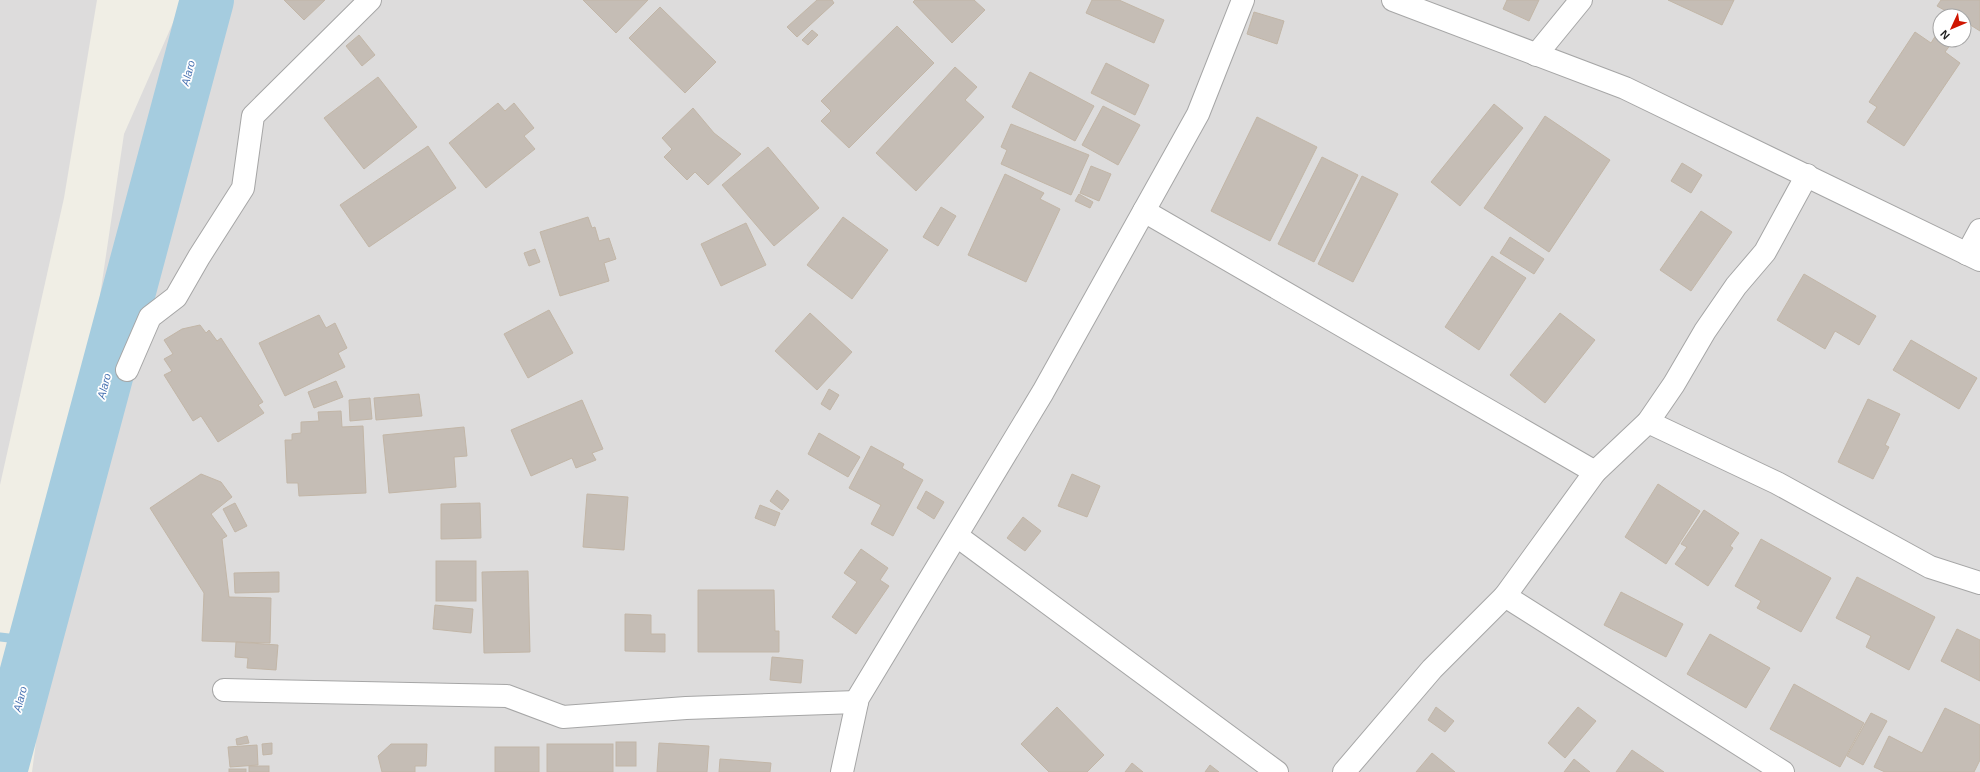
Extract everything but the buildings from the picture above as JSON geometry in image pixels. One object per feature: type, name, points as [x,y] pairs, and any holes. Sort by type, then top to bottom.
[{"type":"street","points":[[127,370],[150,317],[176,298],[199,257],[243,188],[253,116],[370,0]]},
{"type":"street","points":[[842,772],[857,702],[1043,392],[1198,114],[1242,0]]},
{"type":"street","points":[[1393,0],[1625,88],[1974,257],[1980,230]]},
{"type":"street","points":[[1536,54],[1581,0]]},
{"type":"street","points":[[1344,772],[1432,669],[1505,596],[1595,472],[1648,422],[1736,286],[1765,252],[1807,175]]},
{"type":"street","points":[[1144,211],[1595,472]]},
{"type":"street","points":[[1648,422],[1777,483],[1930,567],[1980,583]]},
{"type":"street","points":[[957,536],[1277,772]]},
{"type":"street","points":[[1505,596],[1779,771]]},
{"type":"street","points":[[224,690],[507,696],[563,717],[686,708],[857,702]]},
{"type":"shaded area","points":[[0,0],[97,0],[64,198],[0,485]]},
{"type":"shaded area","points":[[183,0],[1980,0],[1980,772],[32,772],[56,592],[124,134]]},
{"type":"waterway","name":"Alaro","points":[[0,772],[207,0]]},
{"type":"waterway","points":[[0,637],[35,641]]}]
